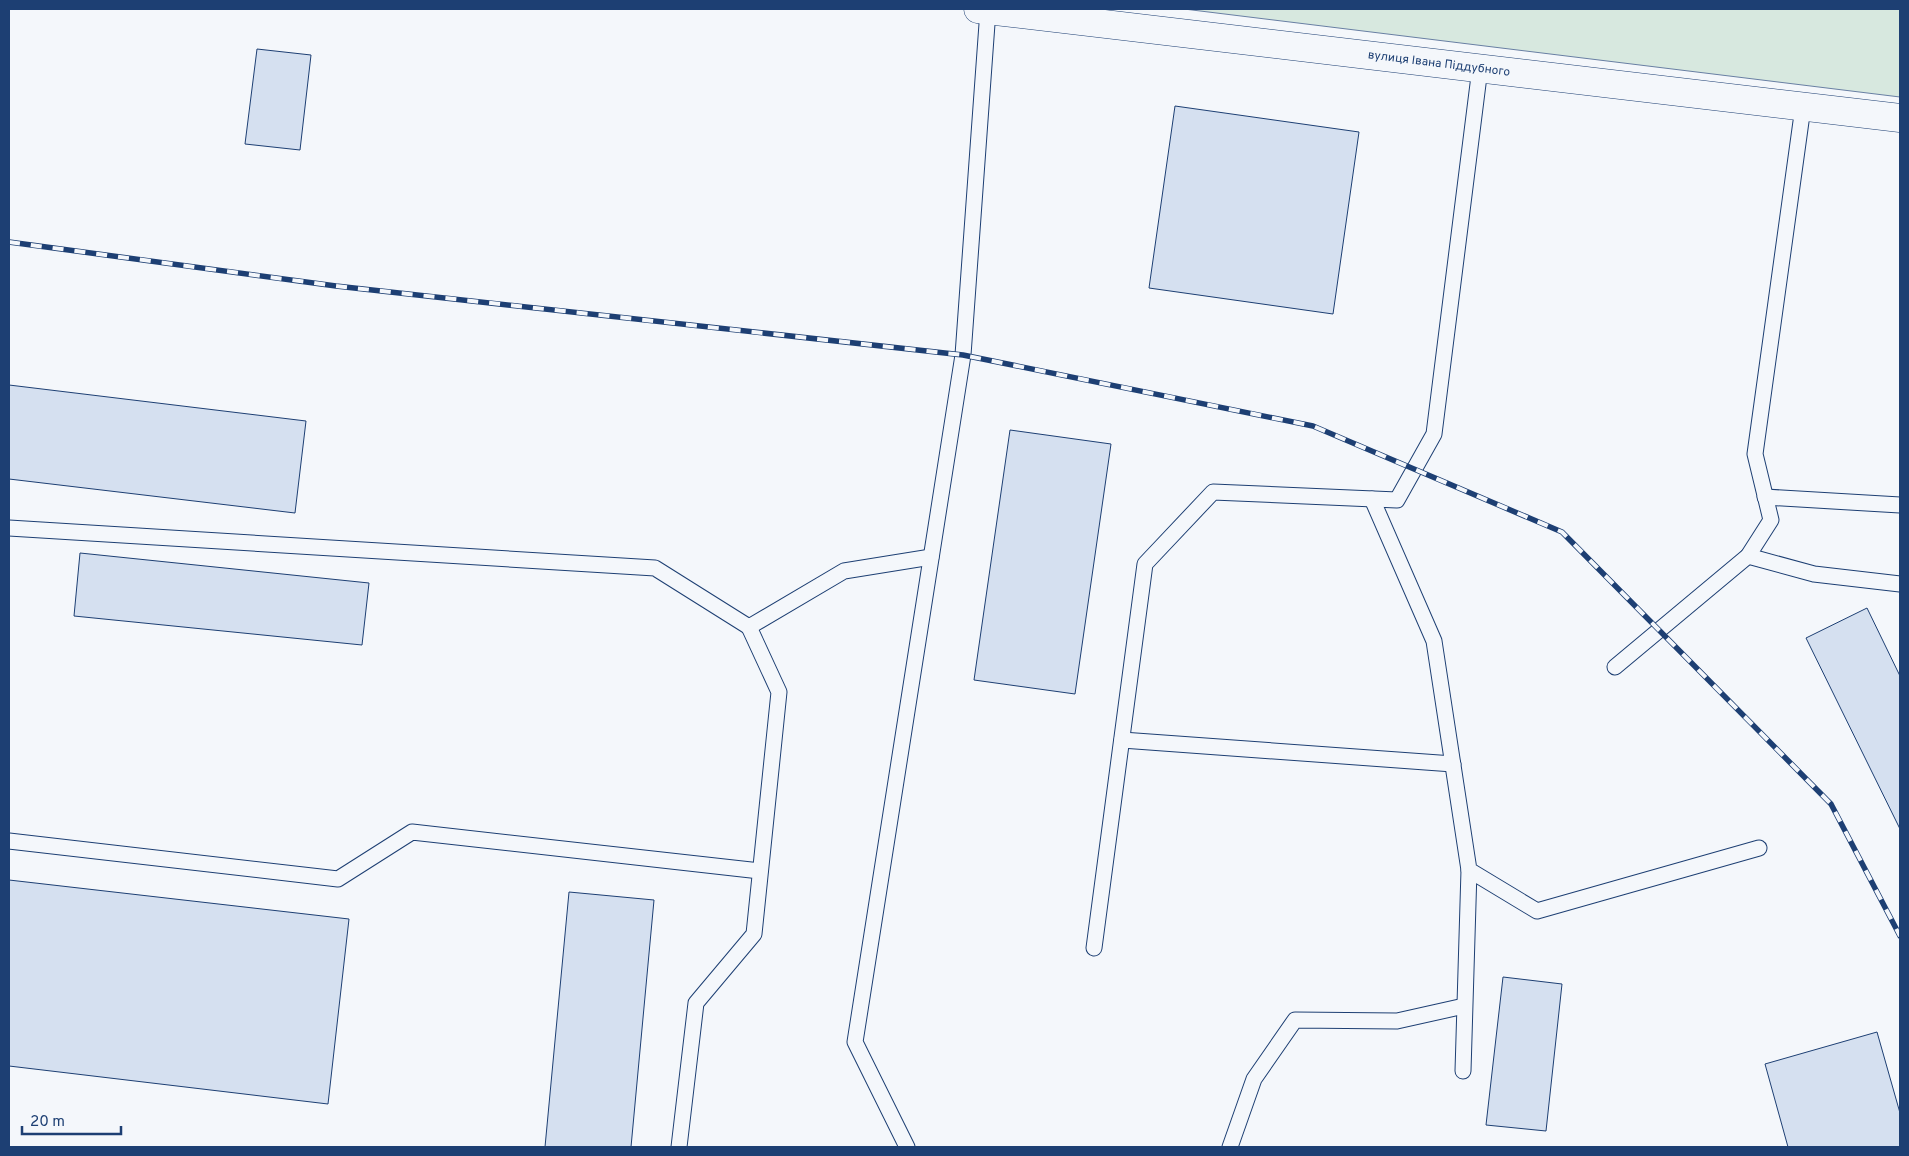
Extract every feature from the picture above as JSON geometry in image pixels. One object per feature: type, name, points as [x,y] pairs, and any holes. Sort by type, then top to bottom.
[{"type":"street","name":"вулиця Івана Піддубного","points":[[983,9],[1900,118]]},
{"type":"lane","points":[[907,1147],[855,1042],[963,355],[983,9]]},
{"type":"lane","points":[[1094,948],[1145,564],[1213,492],[1397,500],[1434,434],[1480,68]]},
{"type":"lane","points":[[1616,667],[1748,556],[1771,520],[1755,454],[1803,107]]},
{"type":"lane","points":[[1765,497],[1900,505]]},
{"type":"lane","points":[[1372,499],[1434,641],[1469,870],[1462,1071]]},
{"type":"lane","points":[[9,528],[655,568],[749,627],[779,692],[754,934],[696,1003],[679,1147]]},
{"type":"lane","points":[[1748,556],[1814,574],[1900,584]]},
{"type":"lane","points":[[749,627],[844,572],[931,557]]},
{"type":"lane","points":[[1122,740],[1452,764]]},
{"type":"lane","points":[[9,841],[338,879],[412,832],[760,871]]},
{"type":"lane","points":[[1469,870],[1537,911],[1759,848]]},
{"type":"lane","points":[[1230,1147],[1254,1079],[1296,1020],[1397,1021],[1464,1006]]},
{"type":"shaded area","points":[[1184,9],[1900,9],[1900,97]]},
{"type":"building","points":[[257,49],[311,55],[300,150],[245,144]]},
{"type":"building","points":[[1175,106],[1359,132],[1333,314],[1149,288]]},
{"type":"building","points":[[9,385],[306,421],[295,513],[9,479]]},
{"type":"building","points":[[1010,430],[1111,444],[1075,694],[974,680]]},
{"type":"building","points":[[80,553],[369,583],[362,645],[74,616]]},
{"type":"building","points":[[1867,608],[1900,676],[1900,829],[1806,638]]},
{"type":"building","points":[[9,880],[349,919],[328,1104],[9,1066]]},
{"type":"building","points":[[569,892],[654,900],[631,1147],[545,1147]]},
{"type":"building","points":[[1503,977],[1562,984],[1546,1131],[1486,1125]]},
{"type":"building","points":[[1877,1032],[1900,1113],[1900,1147],[1788,1147],[1765,1064]]},
{"type":"railway","points":[[9,242],[336,286],[963,355],[1313,426],[1562,532],[1831,804],[1900,936]]}]
